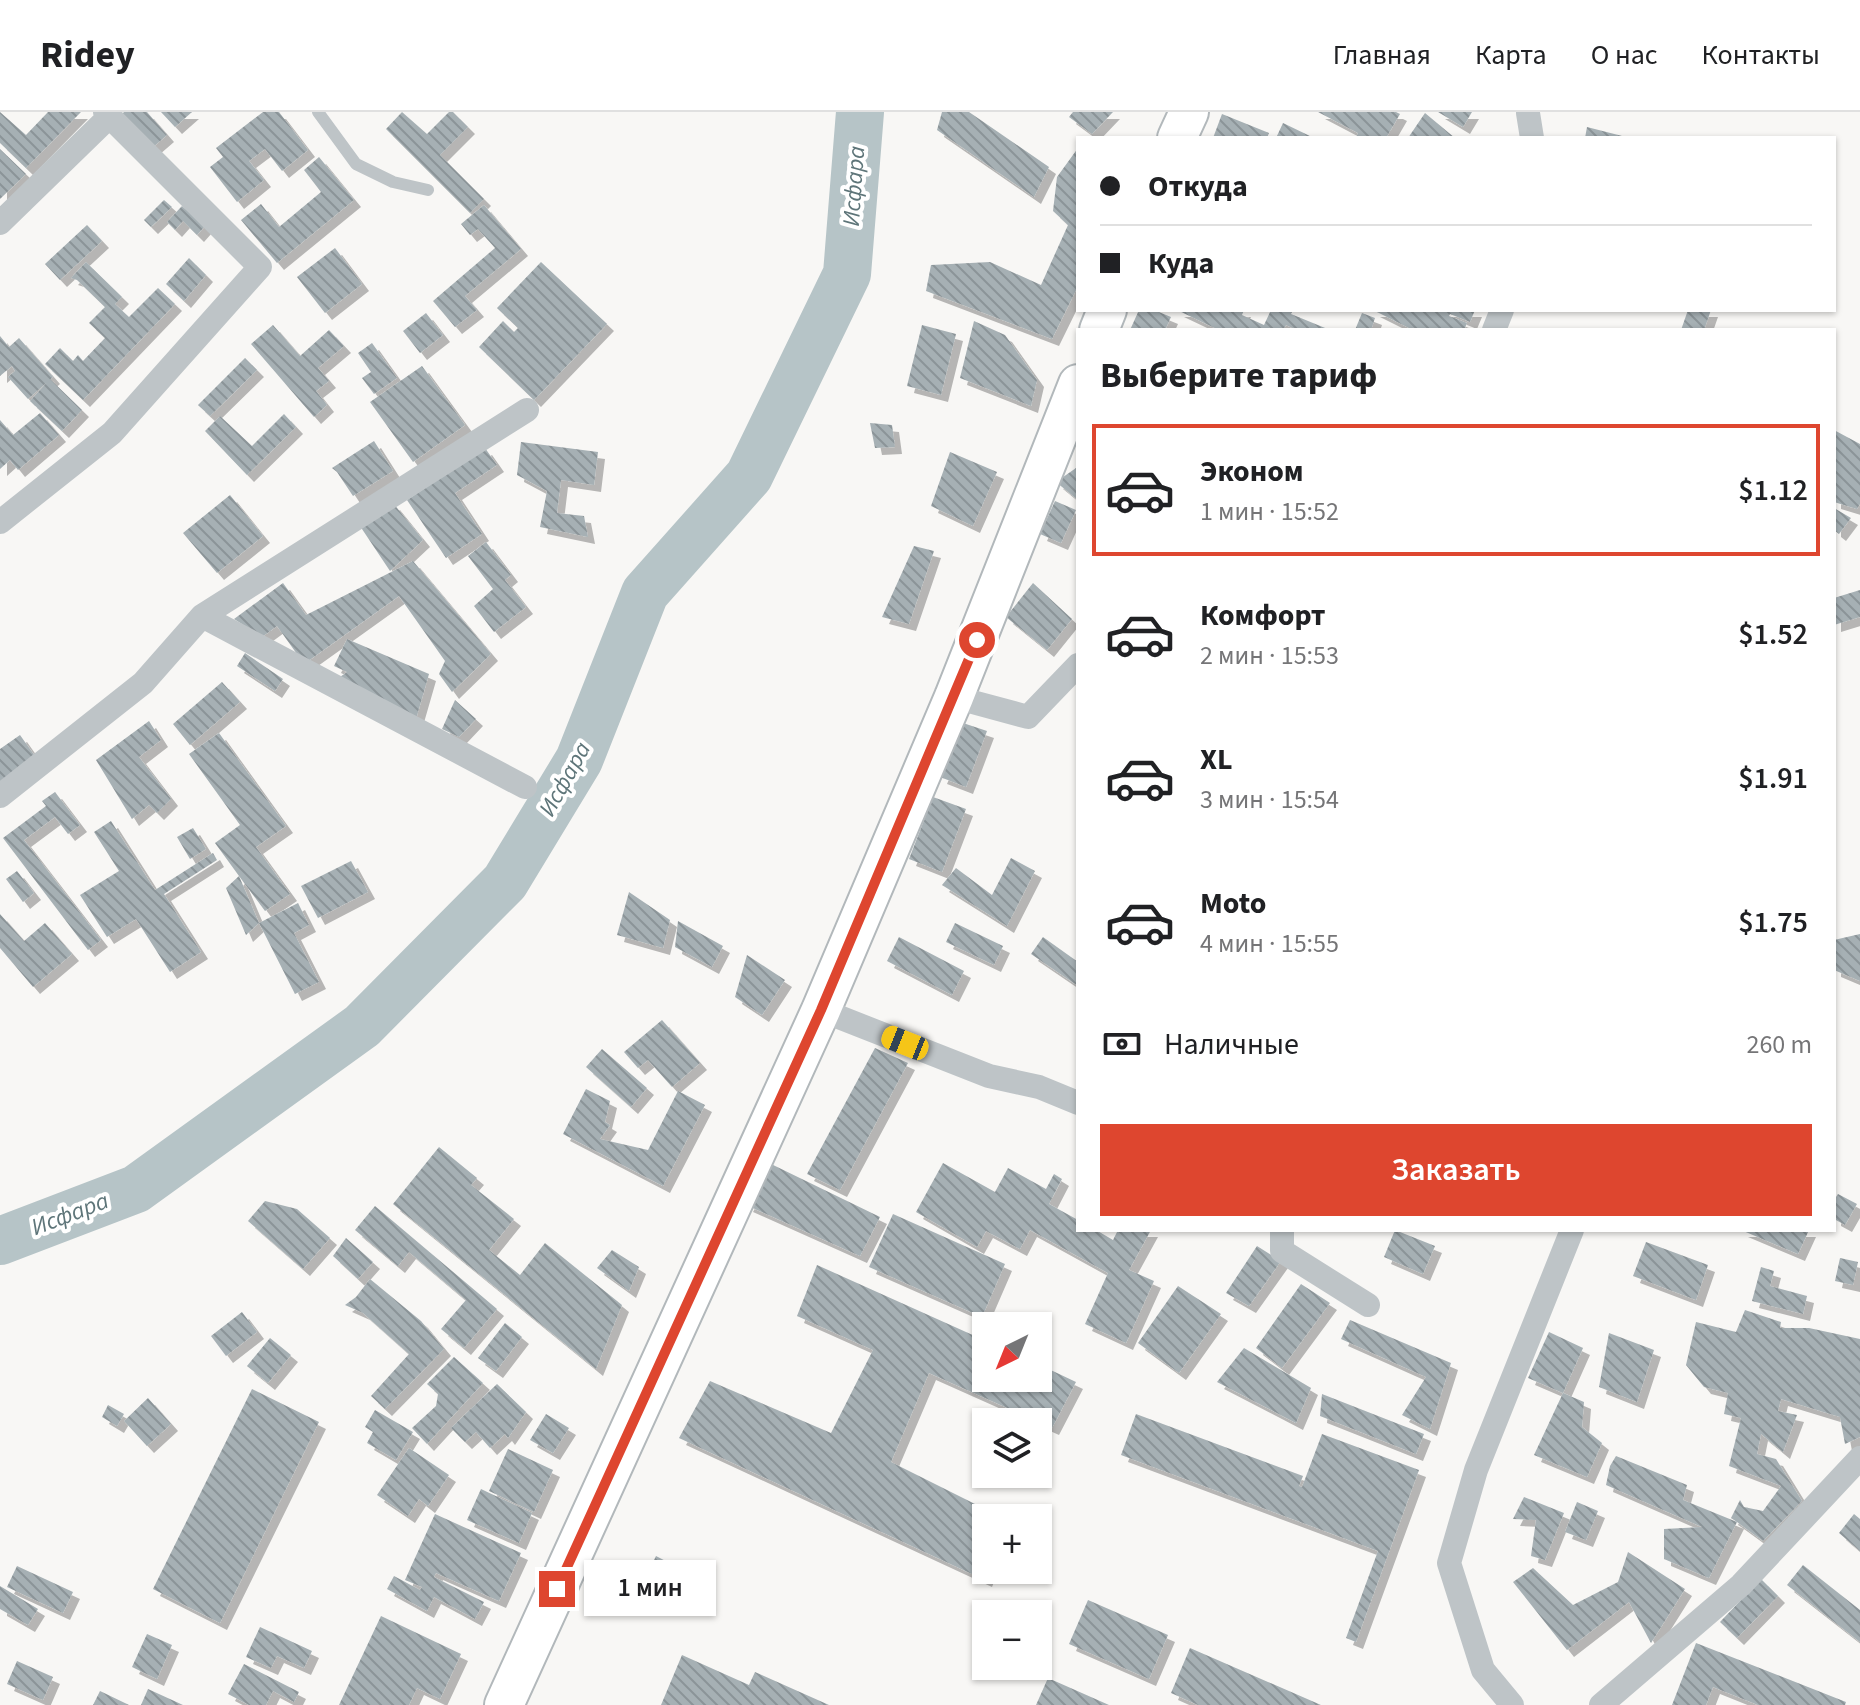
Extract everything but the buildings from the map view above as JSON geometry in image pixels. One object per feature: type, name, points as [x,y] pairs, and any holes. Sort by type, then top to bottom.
[{"type":"main road","points":[[1178,136],[1189,112]]},
{"type":"main road","points":[[504,1705],[821,1010],[954,697],[1076,389]]},
{"type":"street","points":[[1528,113],[1532,136]]},
{"type":"street","points":[[0,223],[107,114],[260,267],[112,433],[0,522]]},
{"type":"street","points":[[0,796],[143,683],[202,616],[527,410]]},
{"type":"street","points":[[202,616],[525,787]]},
{"type":"street","points":[[954,697],[1028,717],[1076,667]]},
{"type":"street","points":[[821,1010],[989,1076],[1039,1087],[1076,1102]]},
{"type":"street","points":[[1282,1232],[1282,1251],[1368,1305]]},
{"type":"street","points":[[1512,1705],[1483,1670],[1449,1563],[1476,1470],[1571,1232]]},
{"type":"street","points":[[1601,1705],[1741,1585],[1860,1458]]},
{"type":"lane","points":[[318,112],[356,164],[393,182],[428,190]]},
{"type":"waterway","name":"Исфара","points":[[0,1241],[136,1189],[362,1026],[505,882],[579,760],[645,593],[749,476],[847,274],[860,112]]},
{"type":"route","points":[[557,1589],[821,1010],[977,640]]}]
